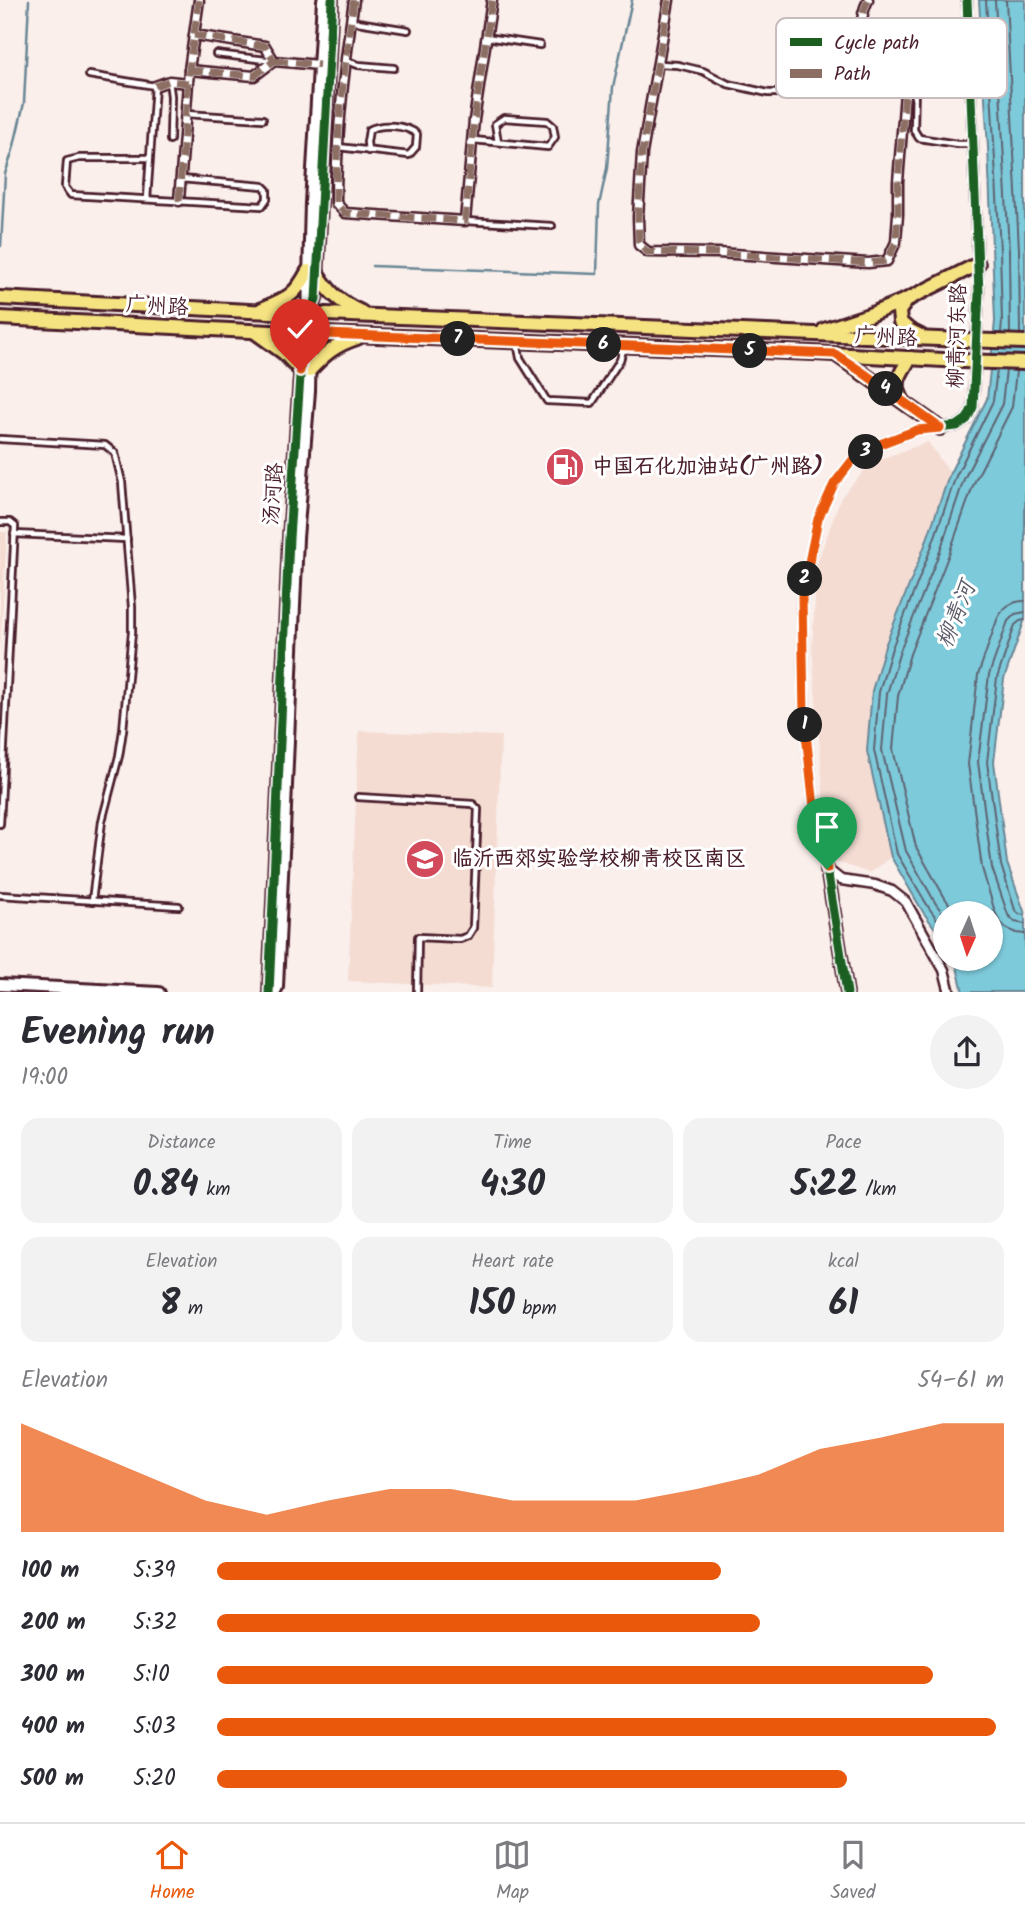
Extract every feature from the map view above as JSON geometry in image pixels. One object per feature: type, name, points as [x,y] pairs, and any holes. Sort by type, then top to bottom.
[{"type":"main road","points":[[816,333],[869,316],[978,264]]},
{"type":"main road","points":[[256,311],[289,297],[312,272],[328,292],[345,305],[368,315]]},
{"type":"main road","name":"广州路","points":[[0,298],[290,313],[326,334],[1025,363]]},
{"type":"main road","points":[[908,299],[899,311],[900,322],[924,338]]},
{"type":"main road","name":"广州路","points":[[0,318],[289,334],[326,313],[1025,342]]},
{"type":"main road","points":[[255,332],[305,371],[340,343],[363,335]]},
{"type":"main road","points":[[835,354],[940,428]]},
{"type":"main road","points":[[903,401],[897,391],[898,378],[910,358]]},
{"type":"street","points":[[179,201],[189,70],[199,0]]},
{"type":"street","name":"汤河路","points":[[274,992],[277,988],[298,538],[305,371],[302,347],[316,299],[312,272],[323,0]]},
{"type":"street","name":"汤河路","points":[[312,272],[332,0]]},
{"type":"street","points":[[354,0],[338,147],[336,203],[345,213],[465,220],[472,140],[492,0]]},
{"type":"street","points":[[669,0],[642,153],[639,245],[648,252],[718,253],[868,263],[887,261],[896,242],[904,98]]},
{"type":"street","points":[[862,18],[868,0]]},
{"type":"street","name":"柳青河东路","points":[[967,0],[968,18]]},
{"type":"street","points":[[194,35],[265,46],[274,61]]},
{"type":"street","points":[[189,70],[254,76],[274,61],[319,65]]},
{"type":"street","points":[[155,86],[169,81],[188,83]]},
{"type":"street","name":"柳青河东路","points":[[827,869],[817,834],[803,704],[802,596],[818,519],[834,484],[855,457],[917,430],[957,426],[967,419],[973,407],[979,293],[971,98]]},
{"type":"street","name":"汤河路","points":[[269,992],[283,649],[305,371]]},
{"type":"street","points":[[827,869],[847,992]]},
{"type":"street","points":[[827,869],[841,880],[875,885],[892,891],[906,902],[944,970],[950,992]]},
{"type":"street","points":[[0,985],[159,992]]},
{"type":"lane","points":[[351,21],[408,30]]},
{"type":"lane","points":[[486,37],[540,45]]},
{"type":"lane","points":[[216,54],[274,61]]},
{"type":"lane","points":[[346,61],[358,65],[394,68]]},
{"type":"lane","points":[[658,64],[703,71],[728,84],[776,93]]},
{"type":"lane","points":[[89,75],[155,86],[146,199]]},
{"type":"lane","points":[[169,81],[172,96],[170,140]]},
{"type":"lane","points":[[915,98],[914,130],[919,138],[973,144]]},
{"type":"lane","points":[[186,114],[263,119]]},
{"type":"lane","points":[[472,140],[548,147],[555,136],[553,126],[547,121],[504,118],[495,124],[498,142]]},
{"type":"lane","points":[[338,147],[368,151],[409,155],[416,147],[417,134],[411,129],[378,125],[369,130],[368,151]]},
{"type":"lane","points":[[149,158],[79,158],[67,161],[65,187],[71,195],[261,206],[267,199],[267,190],[262,186],[181,179]]},
{"type":"lane","points":[[465,220],[552,226]]},
{"type":"lane","points":[[517,342],[520,358],[547,401],[592,403],[620,360],[625,346]]},
{"type":"lane","points":[[0,439],[105,445],[115,453],[122,482],[132,632],[123,730],[102,821],[92,901]]},
{"type":"lane","points":[[0,522],[10,522],[15,526],[0,824]]},
{"type":"lane","points":[[14,534],[127,539]]},
{"type":"lane","points":[[358,797],[473,804],[478,809],[473,928],[468,936],[460,939],[418,937],[417,992]]},
{"type":"lane","points":[[0,895],[179,906]]},
{"type":"shaded area","points":[[928,442],[950,473],[885,646],[872,691],[867,751],[891,857],[869,873],[837,862],[824,803],[812,649],[817,563],[841,497],[872,462]]},
{"type":"shaded area","points":[[0,532],[7,532],[0,652]]},
{"type":"shaded area","name":"临沂西郊实验学校柳青校区南区","points":[[359,731],[501,736],[492,988],[348,981]]},
{"type":"water","name":"柳青河","points":[[979,0],[1025,0],[1025,619],[1004,679],[994,762],[1007,863],[1025,914],[1025,992],[963,992],[958,971],[1003,971],[1003,901],[933,901],[933,926],[891,857],[867,751],[872,691],[885,646],[950,473],[987,399],[995,321],[985,98],[1007,98],[1007,18],[980,18]]},
{"type":"waterway","points":[[1,246],[5,174],[24,103],[29,0]]},
{"type":"waterway","points":[[372,266],[597,274],[599,205],[607,168],[613,87],[632,0]]},
{"type":"marked path","points":[[179,201],[189,70],[199,0]]},
{"type":"marked path","points":[[354,0],[341,101],[336,203],[345,213],[465,221],[474,120],[492,0]]},
{"type":"marked path","points":[[669,0],[642,153],[639,245],[648,252],[718,253],[868,263],[887,261],[896,242],[905,98]]},
{"type":"marked path","points":[[862,18],[868,0]]},
{"type":"marked path","points":[[189,70],[254,76],[274,61],[265,46],[194,35]]},
{"type":"marked path","points":[[274,61],[319,65]]},
{"type":"marked path","points":[[155,86],[169,81],[188,83]]},
{"type":"cycle path","points":[[269,992],[289,538],[302,347],[316,299],[332,0]]},
{"type":"cycle path","points":[[967,0],[968,18]]},
{"type":"cycle path","points":[[847,992],[827,869],[817,834],[804,716],[802,596],[818,519],[834,484],[855,457],[917,430],[957,426],[967,419],[973,407],[979,293],[971,98]]},
{"type":"place","name":"中国石化加油站(广州路)","points":[[565,467]]},
{"type":"place","name":"临沂西郊实验学校柳青校区南区","points":[[425,859]]},
{"type":"route","points":[[300,371],[308,322],[326,334],[835,354],[940,428],[917,430],[855,457],[834,484],[818,519],[802,596],[802,643],[804,716],[817,834],[827,869]]}]
